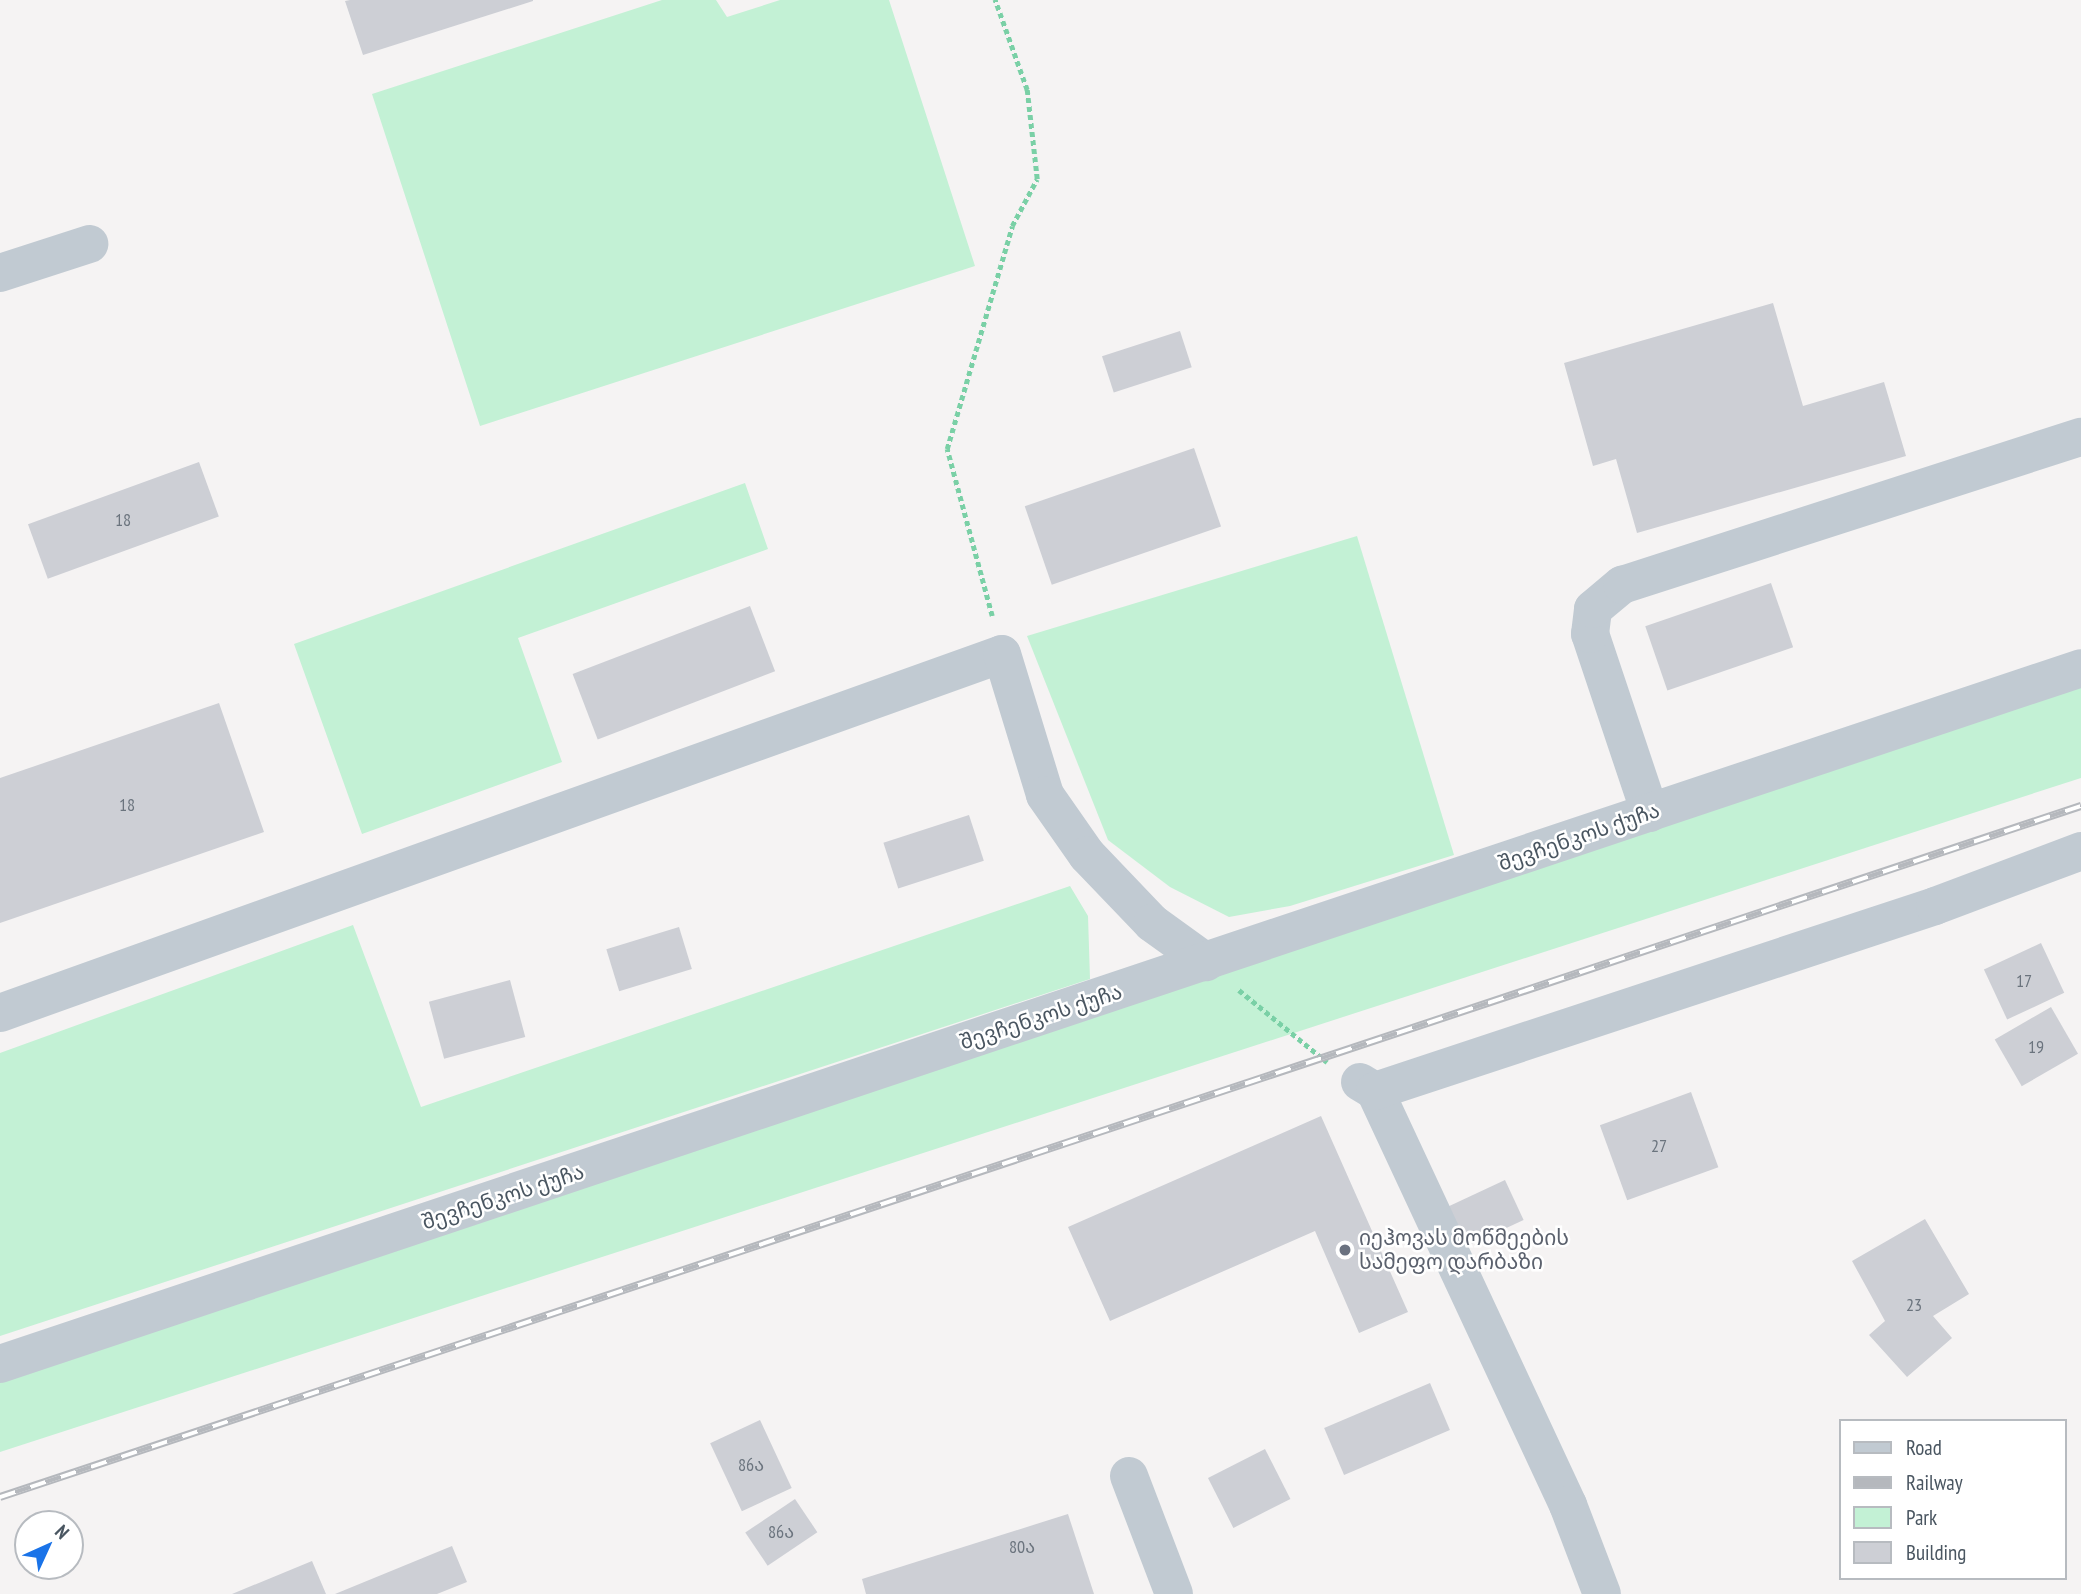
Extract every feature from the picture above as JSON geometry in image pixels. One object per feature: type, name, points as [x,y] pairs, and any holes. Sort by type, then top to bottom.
[{"type":"street","points":[[0,273],[89,244]]},
{"type":"street","points":[[1650,813],[1590,634],[1593,609],[1622,585],[2081,437]]},
{"type":"street","points":[[0,1013],[1002,654],[1045,794],[1087,855],[1152,923],[1206,962]]},
{"type":"street","name":"შევჩენკოს ქუჩა","points":[[0,1364],[2081,668]]},
{"type":"street","points":[[1602,1594],[1568,1505],[1367,1087],[1935,906],[2081,851]]},
{"type":"street","points":[[1129,1476],[1174,1594]]},
{"type":"path","points":[[995,0],[1027,90],[1037,179],[1012,226],[947,449],[1002,654]]},
{"type":"path","points":[[1206,962],[1320,1058],[1367,1087]]},
{"type":"green space","points":[[662,0],[716,0],[727,17],[780,0],[889,0],[975,266],[480,426],[372,94]]},
{"type":"green space","points":[[745,483],[768,549],[518,638],[562,762],[362,834],[294,644]]},
{"type":"green space","points":[[1357,536],[1454,855],[1290,906],[1229,917],[1170,887],[1108,840],[1027,636]]},
{"type":"green space","points":[[2081,668],[2081,778],[0,1452],[0,1364]]},
{"type":"green space","points":[[1070,886],[1088,916],[1090,979],[0,1336],[0,1053],[353,925],[421,1107]]},
{"type":"building","points":[[345,1],[533,1],[363,55]]},
{"type":"building","points":[[1773,303],[1803,406],[1884,382],[1906,456],[1637,533],[1616,459],[1593,466],[1564,363]]},
{"type":"building","points":[[1180,331],[1192,367],[1114,392],[1102,356]]},
{"type":"building","points":[[1194,448],[1221,526],[1052,585],[1025,506]]},
{"type":"building","points":[[199,462],[219,517],[48,579],[28,524]]},
{"type":"building","points":[[1771,583],[1793,647],[1667,691],[1645,626]]},
{"type":"building","points":[[750,606],[775,671],[598,739],[573,674]]},
{"type":"building","points":[[219,703],[264,832],[0,923],[0,778]]},
{"type":"building","points":[[969,815],[984,861],[898,888],[883,843]]},
{"type":"building","points":[[679,927],[692,969],[619,991],[606,949]]},
{"type":"building","points":[[2041,943],[2064,993],[2007,1019],[1984,970]]},
{"type":"building","points":[[510,980],[525,1037],[444,1059],[429,1002]]},
{"type":"building","points":[[2051,1007],[2078,1054],[2022,1086],[1995,1040]]},
{"type":"building","points":[[1691,1092],[1718,1167],[1627,1200],[1600,1125]]},
{"type":"building","points":[[1321,1116],[1408,1312],[1359,1333],[1315,1231],[1110,1321],[1068,1227]]},
{"type":"building","points":[[1505,1180],[1524,1220],[1458,1250],[1440,1210]]},
{"type":"building","points":[[1925,1219],[1969,1294],[1933,1316],[1952,1338],[1907,1377],[1869,1335],[1885,1321],[1852,1261]]},
{"type":"building","points":[[1430,1383],[1450,1430],[1344,1475],[1324,1428]]},
{"type":"building","points":[[760,1420],[792,1488],[742,1511],[710,1443]]},
{"type":"building","points":[[1265,1449],[1290,1499],[1233,1528],[1208,1478]]},
{"type":"building","points":[[795,1499],[817,1532],[768,1566],[745,1533]]},
{"type":"building","points":[[1068,1514],[1094,1594],[866,1594],[862,1579]]},
{"type":"building","points":[[452,1546],[467,1582],[437,1594],[335,1594]]},
{"type":"building","points":[[312,1561],[326,1594],[232,1594]]},
{"type":"railway","points":[[0,1497],[2081,806]]},
{"type":"place","name":"იეჰოვას მოწმეების სამეფო დარბაზი","points":[[1345,1250]]}]
